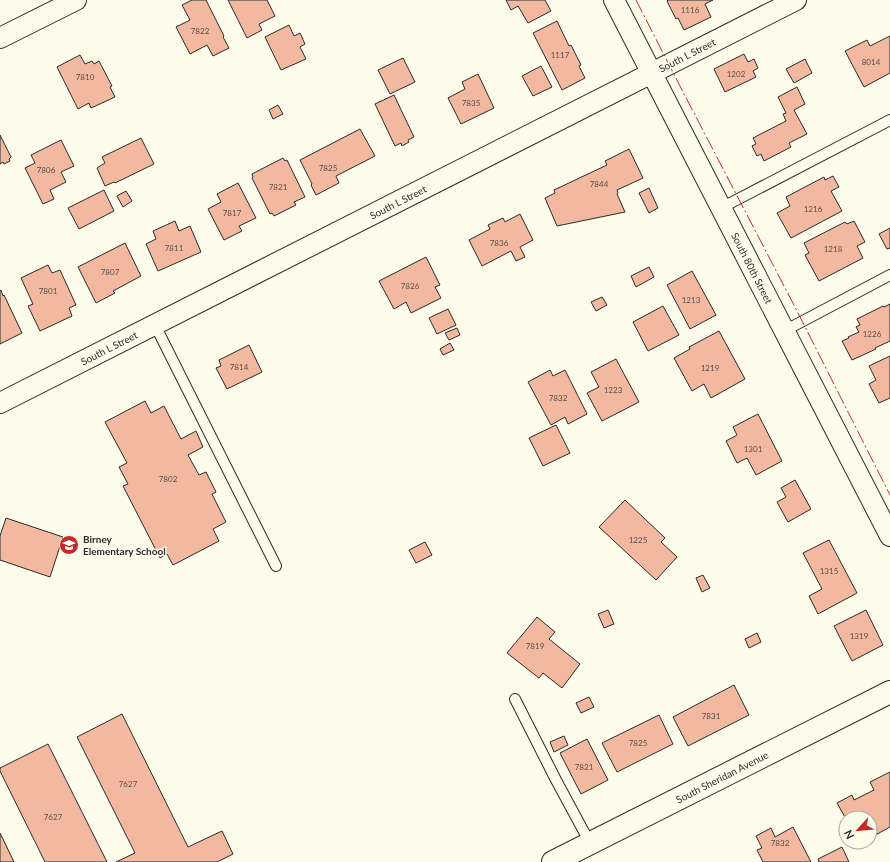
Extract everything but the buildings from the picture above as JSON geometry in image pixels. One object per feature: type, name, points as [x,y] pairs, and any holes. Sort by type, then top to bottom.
[{"type":"street","points":[[0,38],[76,0]]},
{"type":"street","name":"South 80th Street","points":[[614,0],[890,536]]},
{"type":"street","name":"South L Street","points":[[0,403],[796,0]]},
{"type":"street","name":"South Sheridan Avenue","points":[[553,862],[890,692]]},
{"type":"lane","points":[[720,208],[890,120]]},
{"type":"lane","points":[[784,331],[890,275]]},
{"type":"lane","points":[[155,325],[276,566]]},
{"type":"lane","points":[[515,699],[590,843]]},
{"type":"power","points":[[636,0],[796,309],[890,495]]},
{"type":"place","name":"Birney Elementary School","points":[[69,545]]}]
